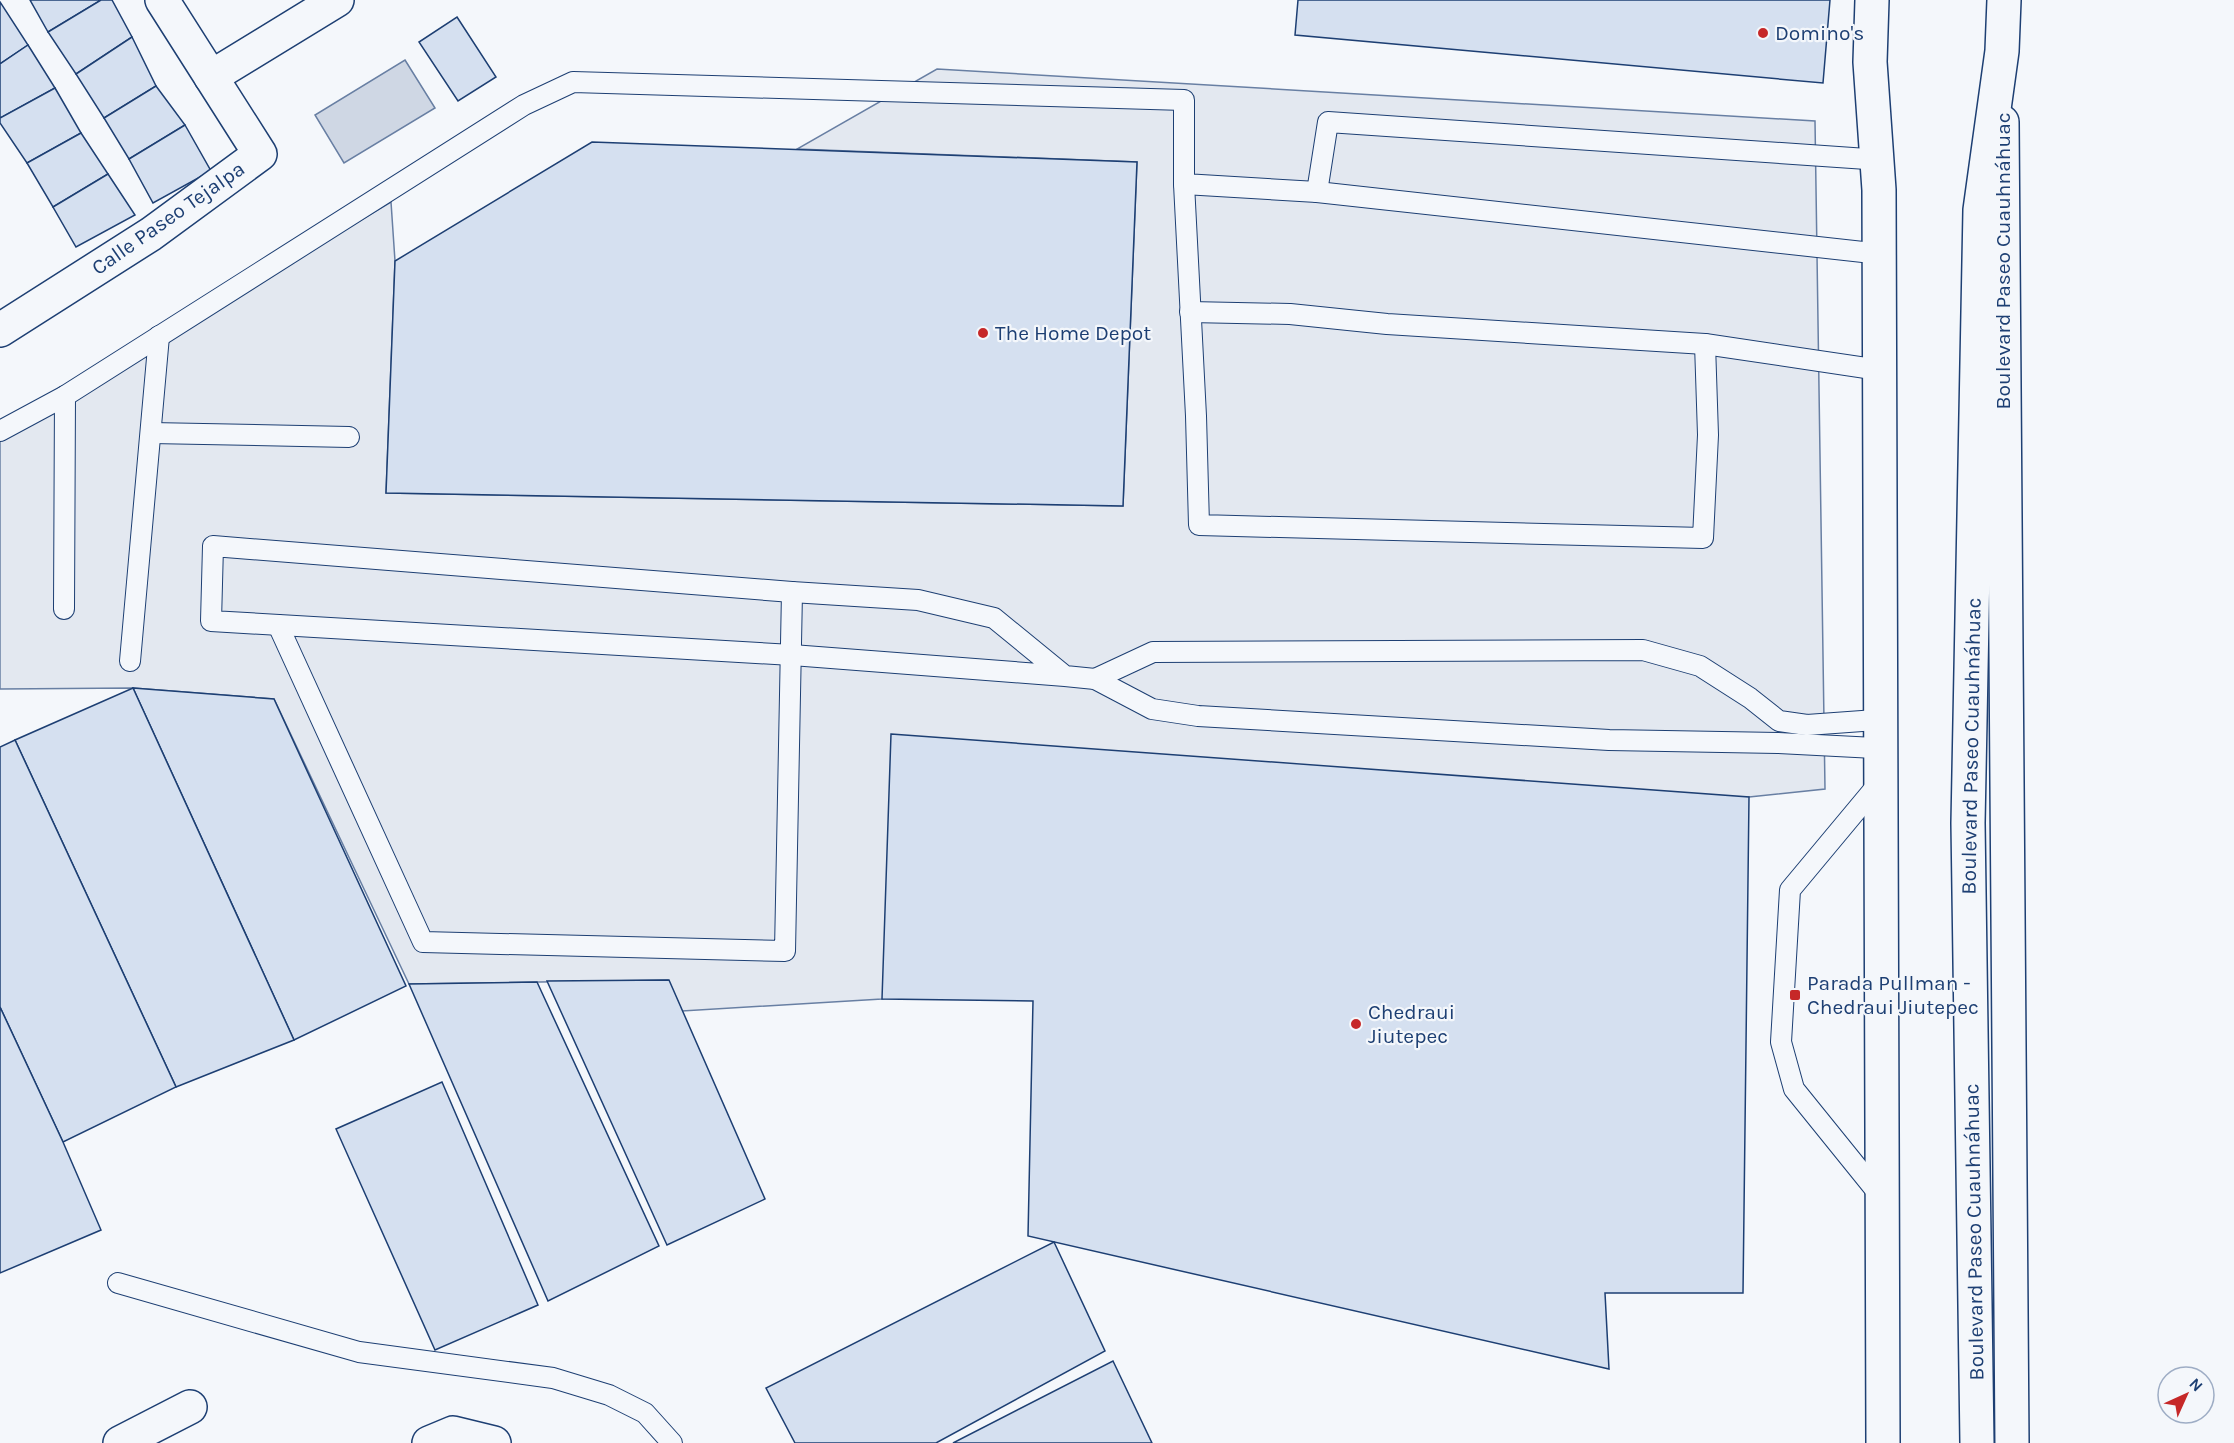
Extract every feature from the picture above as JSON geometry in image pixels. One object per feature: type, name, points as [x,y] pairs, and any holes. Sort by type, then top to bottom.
[{"type":"street","name":"Calle Paseo Tejalpa","points":[[0,330],[151,234],[260,154],[162,0]]},
{"type":"street","points":[[211,77],[337,0]]},
{"type":"street","points":[[1868,1443],[1874,1188],[1876,734],[1863,252],[1872,0]]},
{"type":"street","name":"Boulevard Paseo Cuauhnáhuac","points":[[2004,0],[2002,51],[2012,1443]]},
{"type":"street","name":"Boulevard Paseo Cuauhnáhuac","points":[[1977,1443],[1968,823],[1980,210],[2002,51]]},
{"type":"street","points":[[1870,62],[1879,190],[1883,1443]]},
{"type":"street","points":[[120,1443],[190,1407]]},
{"type":"street","points":[[429,1443],[453,1433],[494,1443]]},
{"type":"lane","points":[[0,431],[65,396],[524,105],[573,82],[1184,100],[1184,184],[1199,525],[1703,538],[1708,435],[1705,344]]},
{"type":"lane","points":[[1317,192],[1328,122],[1867,159]]},
{"type":"lane","points":[[1184,184],[1317,192],[1863,252]]},
{"type":"lane","points":[[1190,312],[1290,314],[1387,324],[1705,344],[1866,368]]},
{"type":"lane","points":[[130,661],[159,336]]},
{"type":"lane","points":[[64,609],[65,396]]},
{"type":"lane","points":[[151,433],[349,437]]},
{"type":"lane","points":[[1065,676],[994,618],[918,600],[213,546],[211,621],[792,655],[1065,676],[1095,680],[1152,709],[1198,716],[1609,740],[1778,743],[1876,734]]},
{"type":"lane","points":[[278,625],[423,942],[785,951],[792,592]]},
{"type":"lane","points":[[1095,680],[1153,651],[1643,650],[1700,666],[1750,698],[1779,721],[1876,734]]},
{"type":"lane","points":[[1874,1188],[1794,1089],[1781,1042],[1790,890],[1875,788]]},
{"type":"lane","points":[[118,1283],[359,1352],[553,1378],[609,1395],[645,1413],[672,1443]]},
{"type":"shaded area","points":[[405,60],[435,108],[344,163],[315,115]]},
{"type":"shaded area","points":[[937,69],[1815,121],[1825,789],[1749,797],[882,999],[682,1011],[668,980],[409,984],[274,699],[133,688],[0,689],[0,435],[391,202],[395,261],[386,493],[1123,506],[1137,162],[797,149]]},
{"type":"building","points":[[30,0],[101,0],[48,32]]},
{"type":"building","points":[[101,0],[112,0],[132,37],[76,74],[48,32]]},
{"type":"building","points":[[1298,0],[1830,0],[1823,83],[1295,35]]},
{"type":"building","points":[[0,2],[28,45],[0,64]]},
{"type":"building","points":[[457,17],[496,77],[458,101],[419,42]]},
{"type":"building","points":[[132,37],[156,86],[104,118],[76,74]]},
{"type":"building","points":[[28,45],[55,88],[0,118],[0,64]]},
{"type":"building","points":[[156,86],[185,125],[129,159],[104,118]]},
{"type":"building","points":[[55,88],[81,133],[27,163],[0,123],[0,118]]},
{"type":"building","points":[[185,125],[211,171],[153,203],[129,159]]},
{"type":"building","points":[[81,133],[108,174],[53,207],[27,163]]},
{"type":"building","points":[[592,142],[1137,162],[1123,506],[386,493],[395,261]]},
{"type":"building","points":[[108,174],[135,215],[76,247],[53,207]]},
{"type":"building","points":[[133,688],[274,699],[406,986],[294,1040]]},
{"type":"building","points":[[133,688],[294,1040],[176,1087],[15,740]]},
{"type":"building","points":[[891,734],[1749,797],[1743,1293],[1605,1293],[1609,1369],[1028,1236],[1033,1001],[882,999]]},
{"type":"building","points":[[15,740],[176,1087],[63,1142],[0,1007],[0,747]]},
{"type":"building","points":[[669,980],[765,1199],[667,1245],[547,981]]},
{"type":"building","points":[[537,982],[659,1246],[548,1301],[409,984]]},
{"type":"building","points":[[0,1007],[101,1230],[0,1273]]},
{"type":"building","points":[[442,1082],[538,1305],[435,1350],[336,1129]]},
{"type":"building","points":[[1054,1242],[1105,1351],[936,1443],[795,1443],[766,1388]]},
{"type":"building","points":[[1113,1361],[1152,1443],[953,1443]]},
{"type":"place","name":"Domino's","points":[[1763,33]]},
{"type":"place","name":"The Home Depot","points":[[983,333]]},
{"type":"place","name":"Parada Pullman - Chedraui Jiutepec","points":[[1795,995]]},
{"type":"place","name":"Chedraui Jiutepec","points":[[1356,1024]]}]
